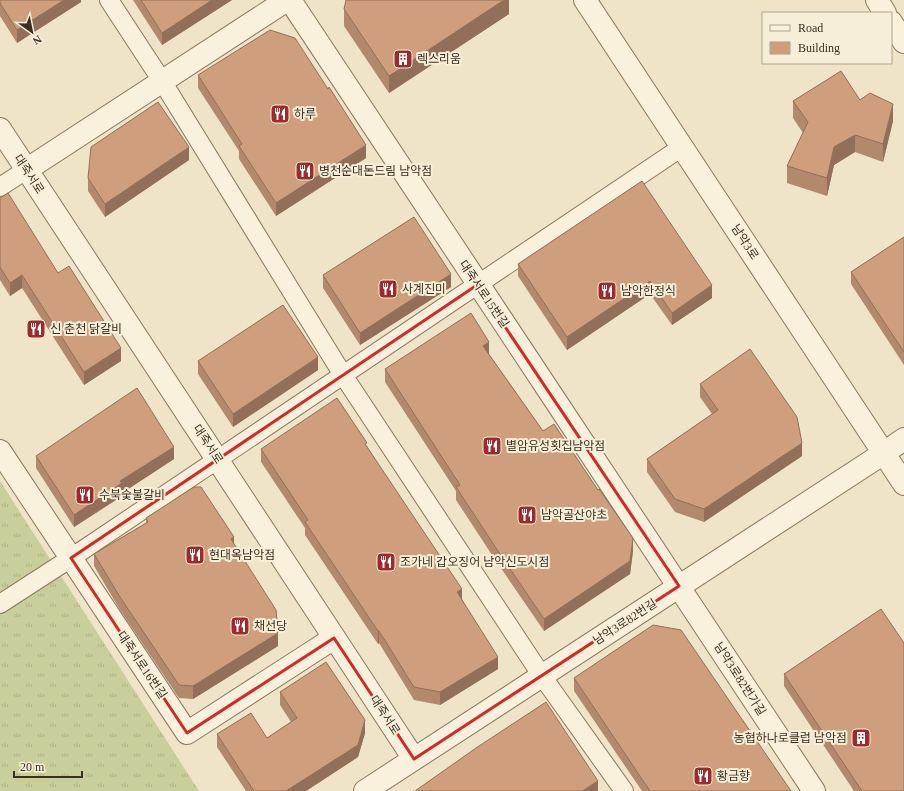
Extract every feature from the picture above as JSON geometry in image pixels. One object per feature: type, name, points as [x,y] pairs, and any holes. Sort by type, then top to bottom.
[{"type":"street","points":[[109,0],[162,81],[343,375],[542,676],[624,791]]},
{"type":"street","points":[[0,187],[287,0]]},
{"type":"street","name":"대죽서로15번길","points":[[290,0],[679,586]]},
{"type":"street","name":"남악3로","points":[[585,0],[904,484]]},
{"type":"street","points":[[877,0],[886,12]]},
{"type":"street","name":"대죽서로","points":[[0,129],[414,759]]},
{"type":"street","points":[[0,604],[71,558],[682,147]]},
{"type":"street","name":"남악3로82번길","points":[[366,791],[904,439]]},
{"type":"street","name":"대죽서로16번길","points":[[0,451],[187,733],[334,638]]},
{"type":"street","name":"남악3로82번가길","points":[[679,586],[814,791]]},
{"type":"highlighted area","points":[[477,285],[679,586],[414,759],[334,638],[187,733],[71,558]]},
{"type":"green space","points":[[0,481],[199,791],[0,791]]},
{"type":"building","points":[[0,0],[64,0],[17,30],[0,3]]},
{"type":"building","points":[[141,0],[212,0],[162,33]]},
{"type":"building","name":"렉스리움","points":[[346,0],[504,0],[389,76],[344,9]]},
{"type":"building","points":[[270,30],[295,38],[328,89],[329,87],[366,145],[276,203],[239,146],[242,144],[198,75]]},
{"type":"building","points":[[841,71],[860,100],[870,93],[893,104],[883,144],[855,135],[834,147],[827,178],[787,166],[808,122],[793,101]]},
{"type":"building","points":[[158,102],[189,147],[105,204],[88,178],[91,147]]},
{"type":"building","points":[[642,181],[712,285],[672,313],[650,281],[567,337],[518,264]]},
{"type":"building","points":[[8,193],[58,273],[69,266],[121,348],[84,372],[22,275],[10,283],[0,267],[0,198]]},
{"type":"building","points":[[414,217],[451,274],[360,333],[323,275]]},
{"type":"building","points":[[904,237],[904,352],[851,272]]},
{"type":"building","points":[[283,305],[318,357],[233,414],[198,361]]},
{"type":"building","points":[[471,313],[489,342],[483,346],[543,431],[554,424],[598,490],[599,489],[633,538],[630,561],[544,619],[456,487],[460,485],[385,369]]},
{"type":"building","points":[[750,349],[797,417],[802,443],[704,509],[675,499],[647,459],[718,410],[700,384]]},
{"type":"building","points":[[137,388],[174,447],[120,481],[122,483],[74,515],[36,456]]},
{"type":"building","points":[[337,398],[367,443],[365,444],[462,589],[457,592],[498,657],[440,692],[414,687],[379,631],[305,522],[308,520],[261,449]]},
{"type":"building","points":[[194,487],[201,487],[234,537],[231,539],[276,610],[278,633],[193,686],[179,685],[120,597],[94,554],[148,522],[146,518]]},
{"type":"building","name":"농협하나로클럽 남악점","points":[[881,609],[904,643],[904,791],[862,791],[784,674]]},
{"type":"building","points":[[653,625],[681,630],[791,791],[650,791],[574,678]]},
{"type":"building","points":[[326,662],[365,720],[358,745],[286,791],[254,791],[217,734],[251,713],[267,738],[297,718],[280,692]]},
{"type":"building","points":[[546,702],[598,781],[582,791],[415,791],[476,748]]},
{"type":"place","name":"렉스리움","points":[[403,59]]},
{"type":"place","name":"하루","points":[[280,114]]},
{"type":"place","name":"병천순대돈드림 남악점","points":[[305,171]]},
{"type":"place","name":"사계진미","points":[[388,289]]},
{"type":"place","name":"남악한정식","points":[[607,291]]},
{"type":"place","name":"신 춘천 닭갈비","points":[[36,329]]},
{"type":"place","name":"별암유성횟집남악점","points":[[492,446]]},
{"type":"place","name":"수북숯불갈비","points":[[85,495]]},
{"type":"place","name":"남악골산야초","points":[[527,515]]},
{"type":"place","name":"현대옥남악점","points":[[195,555]]},
{"type":"place","name":"조가네 갑오징어 남악신도시점","points":[[386,562]]},
{"type":"place","name":"채선당","points":[[240,626]]},
{"type":"place","name":"농협하나로클럽 남악점","points":[[861,738]]},
{"type":"place","name":"황금향","points":[[703,776]]}]
